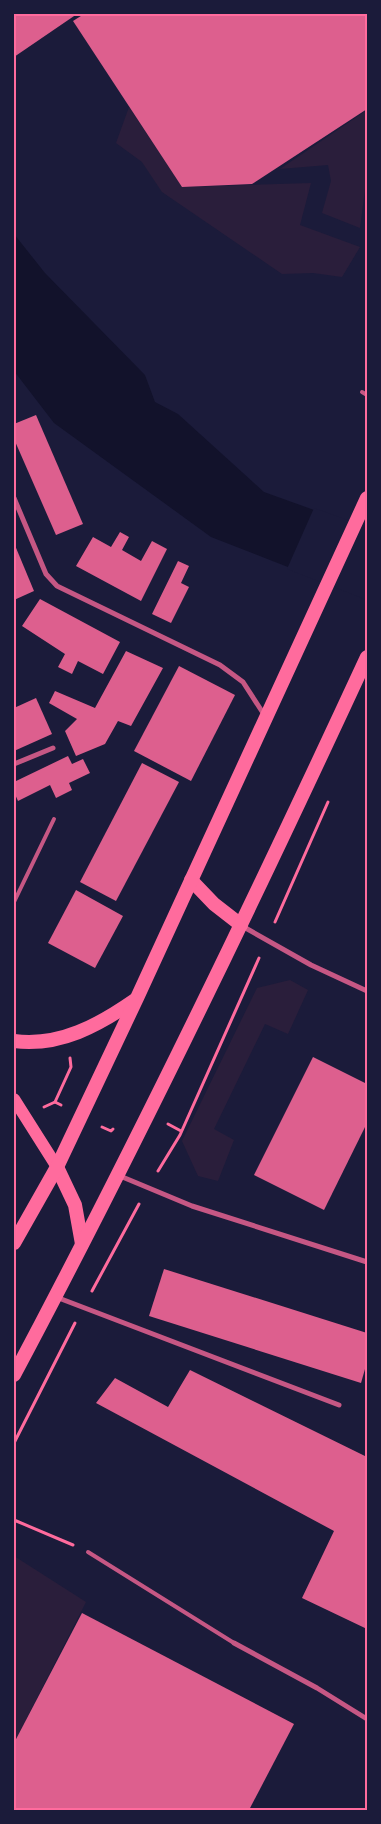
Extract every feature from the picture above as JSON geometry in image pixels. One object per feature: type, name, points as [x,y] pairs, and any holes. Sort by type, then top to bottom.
[{"type":"highway","points":[[14,1243],[57,1167],[137,998],[367,498]]},
{"type":"highway","points":[[14,1375],[56,1297],[241,926],[367,657]]},
{"type":"highway","points":[[191,880],[214,904],[241,926]]},
{"type":"highway","points":[[14,1041],[42,1042],[66,1036],[102,1023],[137,998]]},
{"type":"highway","points":[[57,1167],[75,1205],[82,1244]]},
{"type":"main road","points":[[14,1100],[57,1167]]},
{"type":"street","points":[[14,498],[46,574],[57,586],[220,665],[243,682],[266,719]]},
{"type":"street","points":[[14,764],[53,748]]},
{"type":"street","points":[[241,926],[311,965],[367,991]]},
{"type":"street","points":[[117,1175],[192,1206],[367,1262]]},
{"type":"street","points":[[56,1297],[83,1309],[339,1405]]},
{"type":"street","points":[[234,1643],[317,1688],[367,1720]]},
{"type":"lane","points":[[362,392],[367,395]]},
{"type":"lane","points":[[14,902],[54,818]]},
{"type":"lane","points":[[88,1552],[234,1643]]},
{"type":"path","points":[[14,1443],[148,1187],[180,1135],[331,795]]},
{"type":"path","points":[[55,1102],[71,1066],[66,1036]]},
{"type":"path","points":[[14,1520],[88,1552]]},
{"type":"shaded area","points":[[129,107],[182,187],[311,183],[300,225],[360,247],[342,277],[313,273],[282,274],[162,192],[142,162],[116,143]]},
{"type":"shaded area","points":[[367,110],[367,174],[360,228],[322,213],[331,181],[328,165],[280,169]]},
{"type":"shaded area","points":[[14,234],[45,273],[145,375],[155,402],[178,414],[264,492],[367,529],[367,598],[211,537],[54,423],[14,371]]},
{"type":"shaded area","points":[[290,980],[308,990],[288,1034],[265,1024],[214,1129],[234,1140],[218,1181],[198,1176],[182,1141],[257,988]]},
{"type":"shaded area","points":[[14,1556],[86,1602],[14,1743]]},
{"type":"pier","points":[[314,508],[367,527],[367,600],[287,569]]},
{"type":"building","points":[[14,14],[77,14],[14,57]]},
{"type":"building","points":[[84,14],[367,14],[367,109],[252,184],[182,187],[73,21]]},
{"type":"building","points":[[36,415],[83,524],[56,535],[14,439],[14,424]]},
{"type":"building","points":[[120,532],[129,537],[122,550],[141,561],[152,541],[167,549],[141,601],[76,566],[93,537],[111,547]]},
{"type":"building","points":[[14,543],[34,591],[14,600]]},
{"type":"building","points":[[178,561],[189,566],[181,583],[189,587],[171,623],[152,614]]},
{"type":"building","points":[[40,599],[120,642],[103,674],[78,661],[72,674],[58,667],[65,654],[22,626]]},
{"type":"building","points":[[126,651],[163,668],[131,726],[118,721],[105,744],[76,756],[65,731],[77,719],[49,703],[55,691],[95,708]]},
{"type":"building","points":[[179,666],[235,695],[191,781],[134,751]]},
{"type":"building","points":[[36,698],[52,734],[14,751],[14,708]]},
{"type":"building","points":[[68,756],[72,764],[83,759],[90,773],[69,783],[72,790],[56,798],[50,785],[18,801],[14,792],[14,782]]},
{"type":"building","points":[[142,763],[179,782],[116,901],[80,882]]},
{"type":"building","points":[[76,890],[123,916],[95,968],[48,943]]},
{"type":"building","points":[[313,1057],[367,1084],[367,1123],[324,1210],[254,1175]]},
{"type":"building","points":[[164,1269],[367,1333],[367,1362],[361,1383],[149,1316]]},
{"type":"building","points":[[190,1370],[367,1457],[367,1629],[302,1598],[334,1531],[96,1403],[115,1378],[168,1407]]},
{"type":"building","points":[[82,1613],[294,1724],[249,1810],[14,1810],[14,1743]]}]
